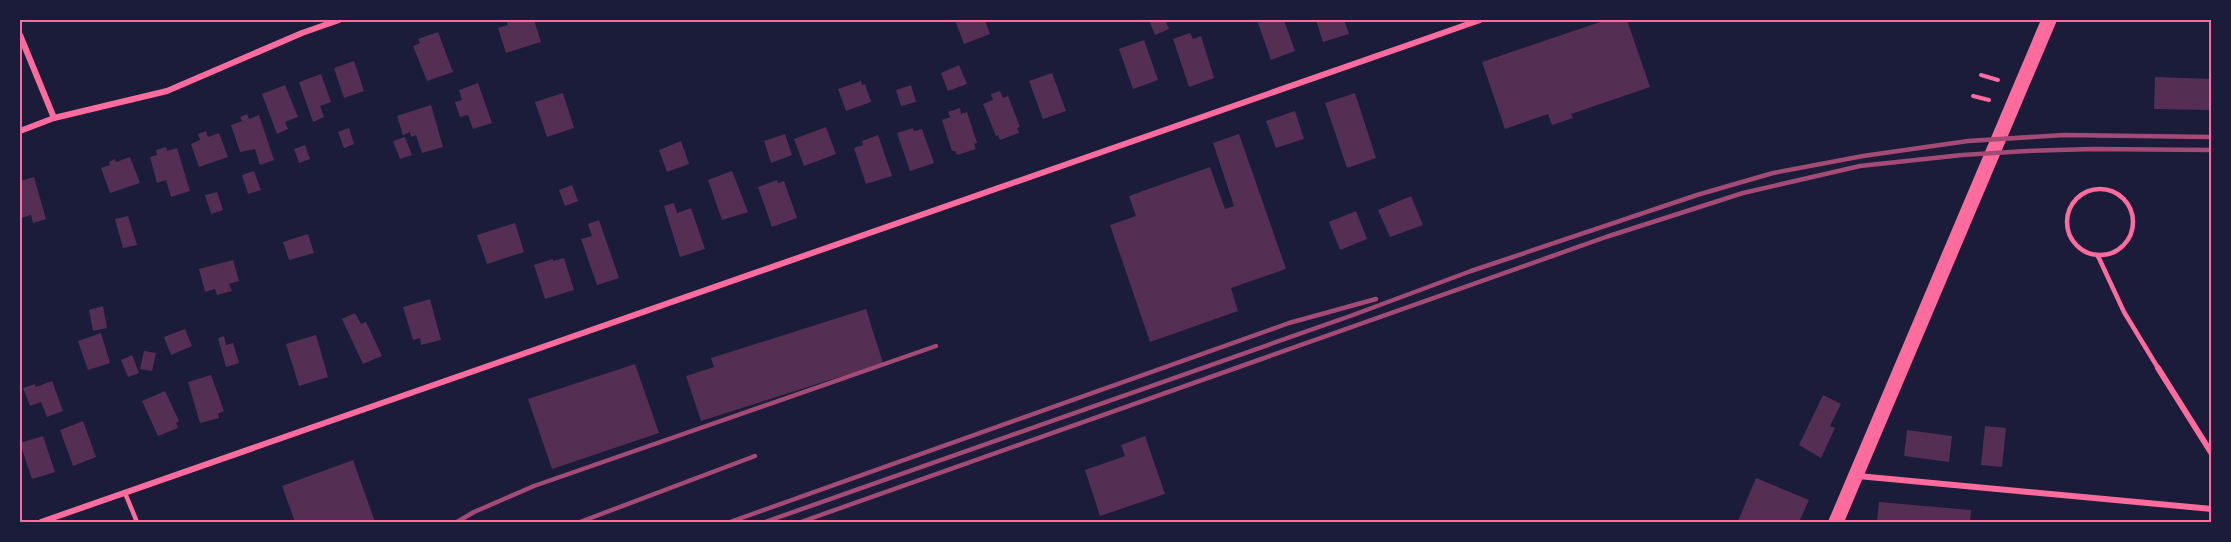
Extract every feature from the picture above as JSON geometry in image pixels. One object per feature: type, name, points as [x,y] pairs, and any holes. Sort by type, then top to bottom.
[{"type":"main road","points":[[1836,522],[2049,20]]},
{"type":"street","points":[[20,130],[54,118],[167,91],[302,33],[339,20]]},
{"type":"street","points":[[41,522],[1480,20]]},
{"type":"street","points":[[20,35],[54,118]]},
{"type":"street","points":[[2158,368],[2211,454]]},
{"type":"street","points":[[1857,476],[2211,510]]},
{"type":"lane","points":[[2094,189],[2105,189],[2124,199],[2133,220],[2132,232],[2127,242],[2119,250],[2109,255],[2098,256],[2088,254],[2071,240],[2066,219],[2075,200],[2084,193],[2094,189]]},
{"type":"lane","points":[[2098,256],[2124,312],[2158,368]]},
{"type":"lane","points":[[125,493],[136,522]]},
{"type":"path","points":[[1981,75],[1998,80]]},
{"type":"path","points":[[1973,96],[1989,100]]},
{"type":"building","points":[[506,20],[534,20],[541,42],[506,53],[498,28],[508,25]]},
{"type":"building","points":[[955,20],[985,20],[990,34],[964,44]]},
{"type":"building","points":[[1149,20],[1165,20],[1169,29],[1155,35]]},
{"type":"building","points":[[1257,20],[1267,20],[1267,22],[1284,20],[1295,51],[1271,60]]},
{"type":"building","points":[[1316,20],[1344,20],[1349,34],[1323,42]]},
{"type":"building","points":[[1606,20],[1627,20],[1650,87],[1571,114],[1573,118],[1552,125],[1548,114],[1505,129],[1482,62]]},
{"type":"building","points":[[438,32],[453,72],[427,81],[413,46],[420,43],[418,39]]},
{"type":"building","points":[[1190,33],[1193,39],[1201,36],[1214,78],[1189,87],[1173,39]]},
{"type":"building","points":[[1144,40],[1158,80],[1133,89],[1119,49]]},
{"type":"building","points":[[354,61],[364,91],[344,98],[334,68]]},
{"type":"building","points":[[959,65],[967,84],[948,91],[941,73]]},
{"type":"building","points":[[1052,73],[1066,111],[1043,119],[1029,81]]},
{"type":"building","points":[[321,74],[331,102],[320,106],[324,117],[313,122],[299,82]]},
{"type":"building","points":[[2155,77],[2212,79],[2212,110],[2154,109]]},
{"type":"building","points":[[861,81],[862,85],[865,84],[871,102],[846,111],[838,89]]},
{"type":"building","points":[[478,83],[492,123],[473,129],[468,115],[460,117],[455,102],[462,100],[459,90]]},
{"type":"building","points":[[285,85],[298,117],[285,122],[288,129],[277,134],[262,94]]},
{"type":"building","points":[[911,85],[916,102],[901,106],[896,90]]},
{"type":"building","points":[[1000,91],[1003,98],[1008,96],[1020,127],[1017,128],[1019,133],[1000,140],[998,135],[996,136],[983,104],[993,100],[991,94]]},
{"type":"building","points":[[563,93],[574,128],[547,137],[535,102]]},
{"type":"building","points":[[1355,93],[1376,158],[1347,168],[1325,103]]},
{"type":"building","points":[[431,105],[443,147],[422,153],[416,135],[411,137],[410,132],[403,135],[397,116]]},
{"type":"building","points":[[960,108],[961,114],[967,112],[977,143],[974,144],[976,149],[957,155],[955,151],[952,151],[942,120],[950,117],[948,112]]},
{"type":"building","points":[[1295,111],[1304,139],[1276,148],[1266,121]]},
{"type":"building","points":[[247,114],[249,119],[259,115],[274,160],[260,165],[255,149],[240,152],[231,125],[242,121],[240,117]]},
{"type":"building","points":[[826,127],[836,154],[804,166],[794,139]]},
{"type":"building","points":[[349,128],[354,144],[344,148],[338,132]]},
{"type":"building","points":[[913,128],[914,131],[922,129],[934,163],[910,171],[897,133]]},
{"type":"building","points":[[206,131],[208,137],[219,133],[228,157],[199,167],[191,144],[200,140],[198,134]]},
{"type":"building","points":[[785,134],[792,155],[771,163],[764,141]]},
{"type":"building","points":[[1239,134],[1286,269],[1231,288],[1238,311],[1150,342],[1110,225],[1136,216],[1129,196],[1210,167],[1225,209],[1234,206],[1213,143]]},
{"type":"building","points":[[878,135],[892,176],[866,184],[854,148],[863,145],[862,141]]},
{"type":"building","points":[[405,137],[412,155],[400,159],[393,141]]},
{"type":"building","points":[[681,141],[689,164],[667,172],[659,150]]},
{"type":"building","points":[[305,145],[310,159],[299,163],[294,149]]},
{"type":"building","points":[[166,147],[167,151],[177,148],[190,191],[171,197],[166,180],[157,183],[150,157],[157,155],[156,150]]},
{"type":"building","points":[[130,157],[140,183],[110,193],[101,168],[110,165],[109,162],[115,159],[116,162]]},
{"type":"building","points":[[254,171],[261,190],[248,194],[242,175]]},
{"type":"building","points":[[732,171],[748,212],[722,220],[708,180]]},
{"type":"building","points":[[34,177],[46,219],[33,223],[31,215],[21,218],[20,181]]},
{"type":"building","points":[[777,180],[778,183],[784,181],[797,218],[772,227],[758,187]]},
{"type":"building","points":[[572,185],[578,201],[565,206],[559,190]]},
{"type":"building","points":[[217,192],[223,210],[211,214],[205,195]]},
{"type":"building","points":[[1411,196],[1423,225],[1390,237],[1378,210]]},
{"type":"building","points":[[674,203],[677,213],[691,208],[705,249],[680,257],[664,206]]},
{"type":"building","points":[[1356,211],[1367,239],[1340,250],[1329,222]]},
{"type":"building","points":[[128,216],[137,245],[123,248],[115,219]]},
{"type":"building","points":[[599,220],[619,278],[597,285],[581,239],[592,236],[588,224]]},
{"type":"building","points":[[515,223],[524,252],[487,264],[477,235]]},
{"type":"building","points":[[308,234],[314,253],[289,260],[283,242]]},
{"type":"building","points":[[564,258],[574,290],[545,299],[534,265]]},
{"type":"building","points":[[233,260],[239,281],[229,284],[232,291],[217,295],[215,289],[205,292],[199,269]]},
{"type":"building","points":[[430,299],[441,340],[421,345],[420,338],[413,340],[403,307]]},
{"type":"building","points":[[103,306],[107,328],[93,331],[89,310]]},
{"type":"building","points":[[866,309],[883,363],[701,421],[686,376],[714,367],[711,358]]},
{"type":"building","points":[[355,313],[361,324],[366,322],[382,356],[363,364],[342,319]]},
{"type":"building","points":[[185,329],[192,346],[171,355],[164,337]]},
{"type":"building","points":[[101,333],[110,363],[88,370],[78,341]]},
{"type":"building","points":[[316,335],[328,377],[299,386],[286,344]]},
{"type":"building","points":[[224,336],[226,345],[233,343],[239,363],[226,367],[218,338]]},
{"type":"building","points":[[144,351],[156,353],[152,371],[140,369]]},
{"type":"building","points":[[132,355],[139,373],[128,377],[121,360]]},
{"type":"building","points":[[635,364],[659,433],[552,469],[528,399]]},
{"type":"building","points":[[211,375],[224,411],[218,414],[219,418],[200,423],[188,382]]},
{"type":"building","points":[[52,381],[63,411],[47,417],[41,402],[30,406],[23,388],[35,384],[36,387]]},
{"type":"building","points":[[165,391],[179,421],[176,423],[178,428],[158,436],[142,401]]},
{"type":"building","points":[[1823,395],[1841,404],[1830,426],[1835,428],[1821,458],[1799,445]]},
{"type":"building","points":[[83,421],[96,457],[73,466],[60,430]]},
{"type":"building","points":[[1985,426],[2006,428],[2002,467],[1981,465]]},
{"type":"building","points":[[1907,430],[1952,436],[1949,462],[1904,456]]},
{"type":"building","points":[[43,436],[55,472],[32,479],[20,443]]},
{"type":"building","points":[[1145,436],[1165,494],[1100,516],[1085,470],[1125,456],[1121,445]]},
{"type":"building","points":[[353,460],[375,522],[295,522],[282,486]]},
{"type":"building","points":[[1756,478],[1809,500],[1799,522],[1738,521]]},
{"type":"building","points":[[1879,502],[1971,510],[1970,522],[1877,522]]},
{"type":"railway","points":[[765,522],[1353,315],[1471,271],[1697,195],[1773,173],[1863,156],[1968,141],[2064,135],[2212,137]]},
{"type":"railway","points":[[801,522],[1606,237],[1743,193],[1860,166],[1962,155],[2093,149],[2212,150]]},
{"type":"railway","points":[[730,522],[1289,323],[1376,299]]},
{"type":"railway","points":[[457,522],[474,512],[534,486],[936,346]]},
{"type":"railway","points":[[580,522],[755,456]]}]
